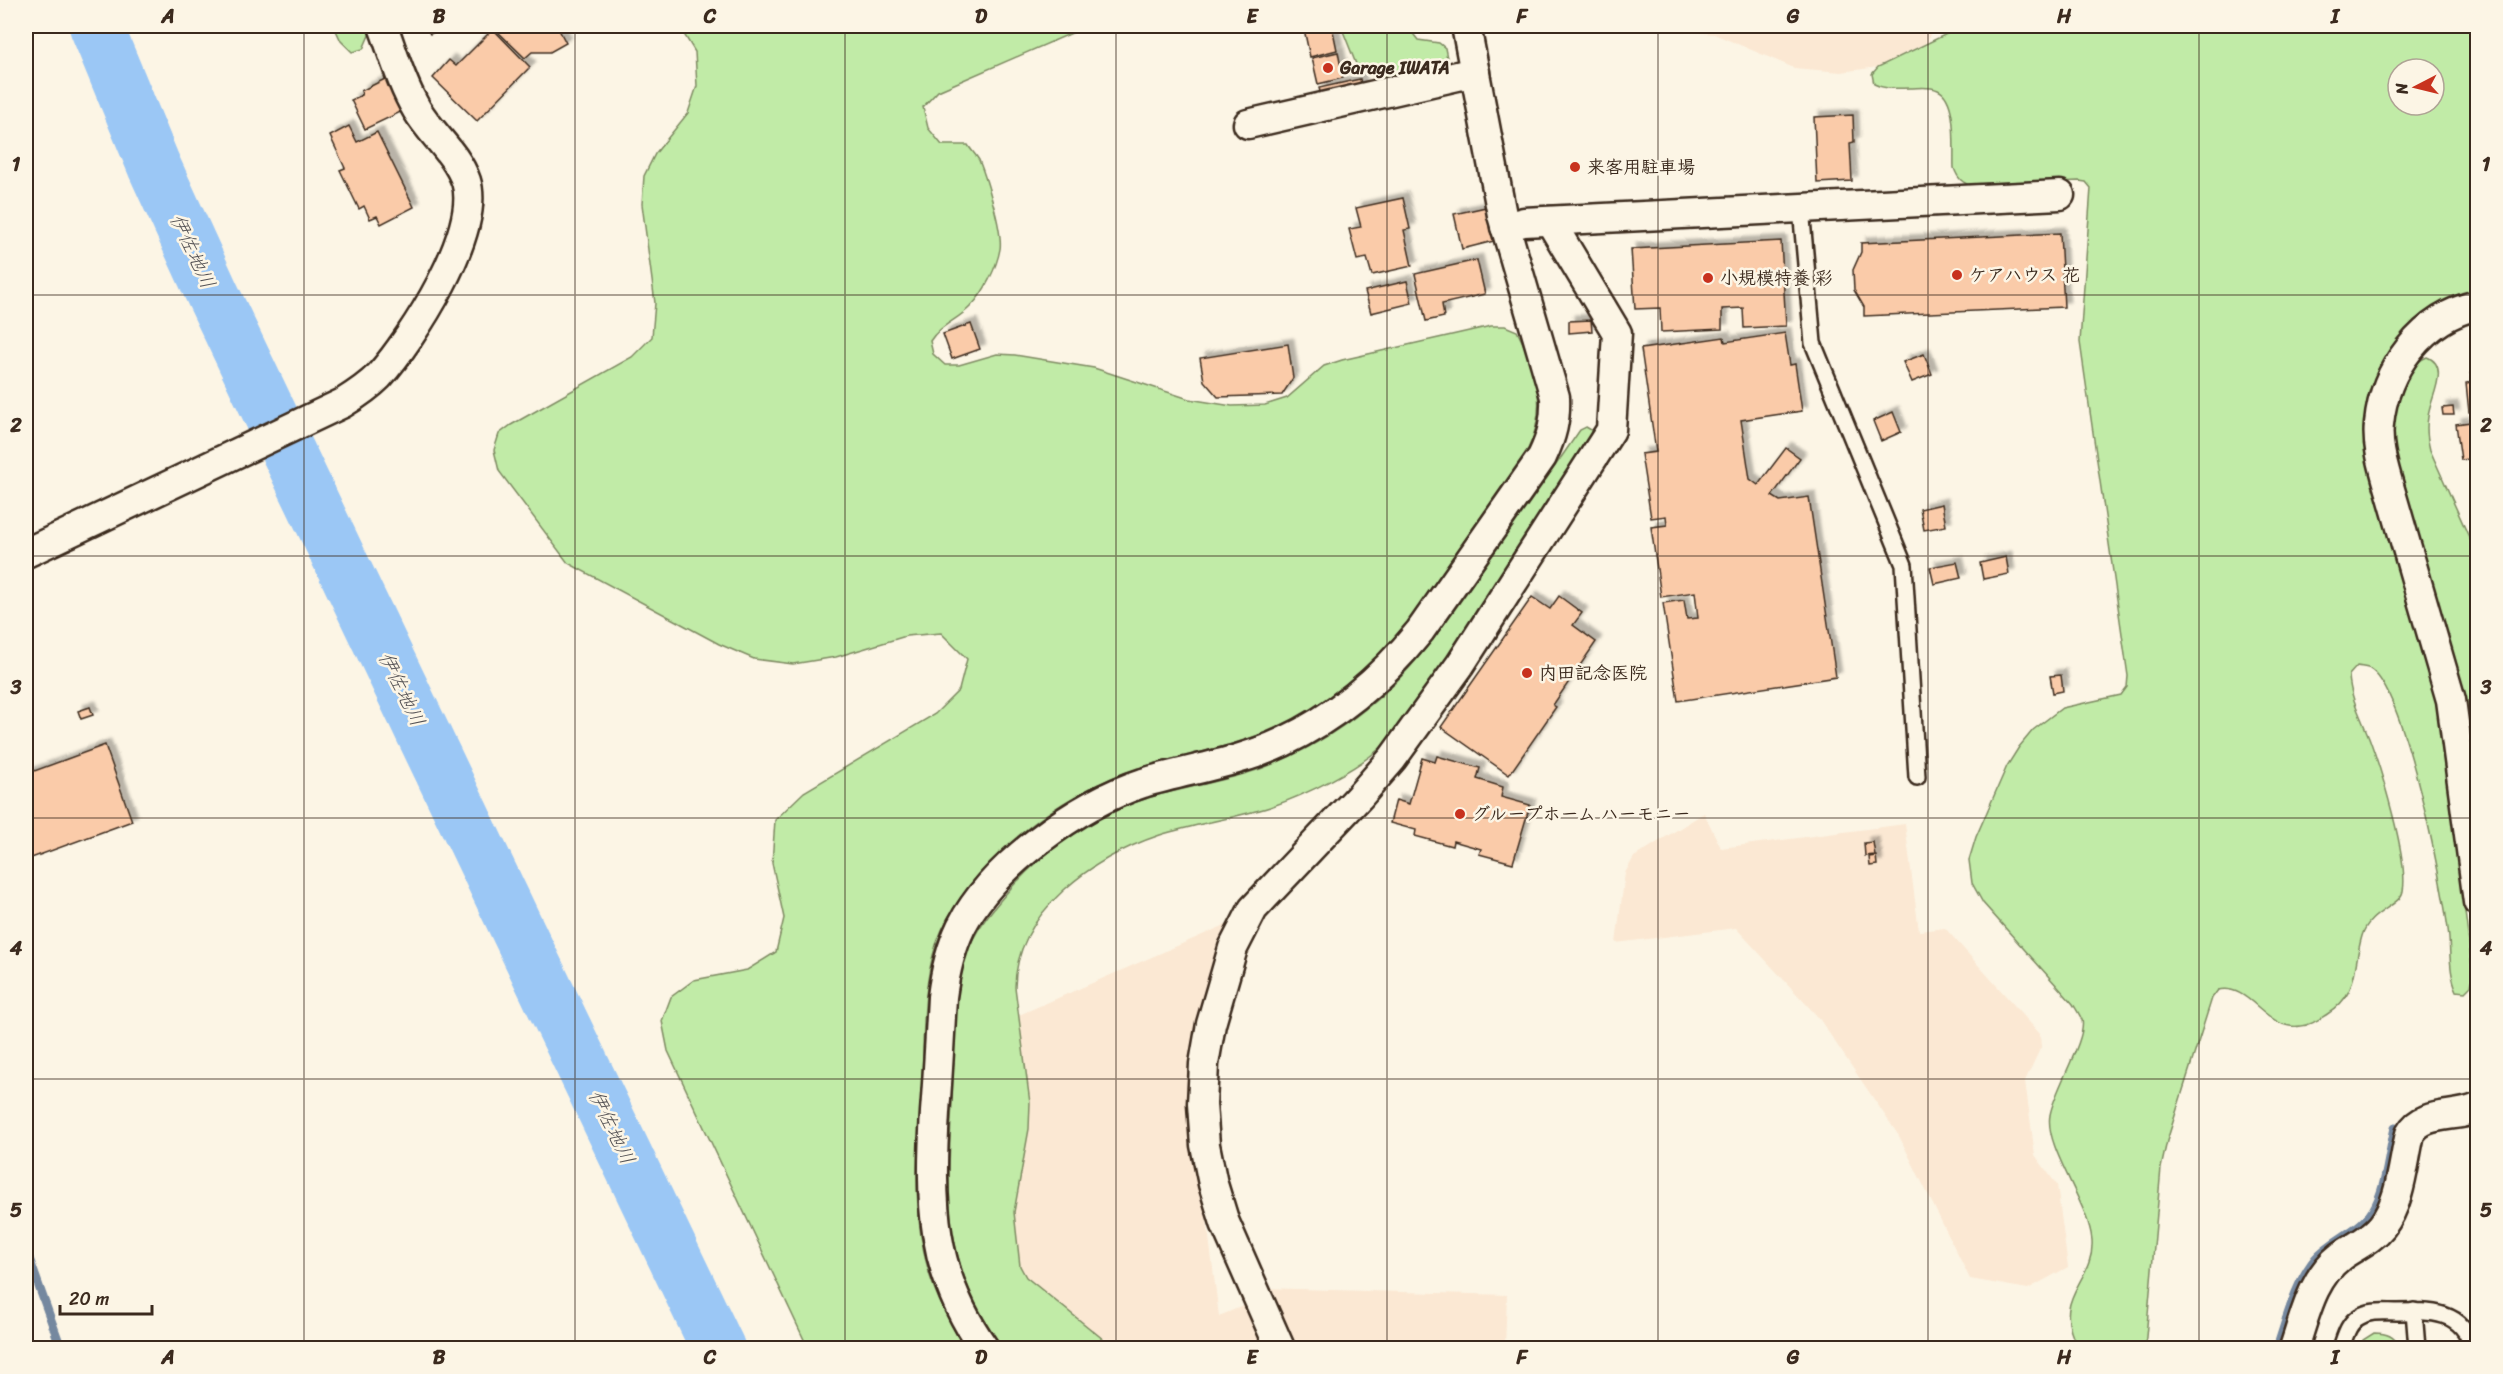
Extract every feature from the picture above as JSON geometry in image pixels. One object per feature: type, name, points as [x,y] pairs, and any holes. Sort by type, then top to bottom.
[{"type":"street","points":[[26,553],[338,406],[361,392],[378,377],[422,318],[455,252],[469,200],[467,184],[461,168],[417,110],[383,26]]},
{"type":"street","points":[[984,1348],[960,1308],[945,1271],[936,1233],[932,1193],[945,973],[962,926],[975,905],[1012,864],[1060,824],[1086,808],[1133,787],[1253,754],[1308,730],[1358,696],[1380,676],[1420,631],[1542,457],[1551,438],[1556,418],[1555,397],[1505,227],[1466,26]]},
{"type":"street","points":[[1248,124],[1474,72]]},
{"type":"street","points":[[1505,227],[1524,222],[1550,220],[2060,195]]},
{"type":"street","points":[[1280,1348],[1226,1223],[1213,1184],[1205,1145],[1202,1104],[1204,1064],[1211,1024],[1233,948],[1253,909],[1392,759],[1460,664],[1611,430],[1617,333],[1550,220]]},
{"type":"street","points":[[2478,305],[2445,318],[2424,333],[2405,352],[2392,375],[2383,400],[2379,426],[2380,453],[2451,700],[2478,902]]},
{"type":"street","points":[[2294,1348],[2317,1284],[2327,1269],[2371,1237],[2382,1226],[2390,1212],[2410,1134],[2415,1124],[2425,1119],[2469,1112],[2478,1108]]},
{"type":"lane","points":[[1801,208],[1812,343],[1904,565],[1917,777]]},
{"type":"lane","points":[[2341,1348],[2351,1324],[2358,1318],[2376,1312],[2414,1311],[2444,1314],[2455,1321],[2464,1330],[2472,1348]]},
{"type":"lane","points":[[2414,1311],[2417,1348]]},
{"type":"shaded area","points":[[1621,26],[1932,26],[1928,42],[1878,67],[1841,72],[1794,68],[1714,34]]},
{"type":"shaded area","points":[[1704,813],[1721,848],[1905,824],[1919,931],[1945,928],[2040,1034],[2041,1047],[2025,1081],[2035,1155],[2057,1185],[2068,1267],[2028,1289],[1970,1279],[1899,1136],[1818,1017],[1736,928],[1616,943],[1625,873],[1634,857]]},
{"type":"shaded area","points":[[1232,922],[1191,1095],[1219,1316],[1248,1304],[1261,1348],[1114,1348],[1026,1277],[1020,1266],[1014,1212],[1030,1116],[1019,1015]]},
{"type":"shaded area","points":[[1261,1288],[1507,1295],[1505,1348],[1288,1348]]},
{"type":"green space","points":[[334,26],[369,26],[370,33],[363,49],[352,52],[341,41]]},
{"type":"green space","points":[[679,26],[1088,26],[938,91],[923,107],[928,128],[942,145],[968,145],[979,160],[993,204],[1000,241],[996,264],[981,294],[966,311],[934,335],[930,341],[933,354],[945,365],[959,365],[997,354],[1015,355],[1094,368],[1189,399],[1232,406],[1265,405],[1287,398],[1324,366],[1342,360],[1491,326],[1505,326],[1517,331],[1535,374],[1539,403],[1538,418],[1528,449],[1408,622],[1364,669],[1313,708],[1275,728],[1225,746],[1140,768],[1079,794],[1048,813],[992,861],[968,888],[949,916],[936,945],[928,978],[917,1179],[920,1228],[930,1276],[941,1304],[964,1348],[808,1348],[668,1051],[662,1021],[671,997],[694,980],[747,970],[776,952],[784,918],[772,863],[775,820],[804,792],[935,714],[959,690],[967,659],[941,633],[906,636],[836,657],[793,664],[754,659],[719,644],[568,563],[499,471],[494,450],[499,434],[511,425],[632,357],[652,337],[655,303],[642,204],[644,176],[655,154],[688,113],[697,86],[695,52]]},
{"type":"green space","points":[[1341,26],[1407,26],[1418,40],[1439,43],[1445,48],[1447,58],[1443,65],[1383,80],[1367,73],[1356,64]]},
{"type":"green space","points":[[1963,26],[2477,26],[2477,291],[2453,298],[2432,309],[2399,339],[2377,379],[2365,426],[2438,703],[2473,974],[2471,986],[2465,992],[2457,991],[2454,984],[2449,937],[2430,833],[2420,790],[2396,712],[2383,684],[2370,669],[2357,666],[2349,675],[2350,684],[2375,754],[2393,816],[2402,859],[2403,891],[2401,897],[2377,915],[2366,928],[2362,936],[2350,989],[2337,1007],[2326,1015],[2305,1025],[2289,1026],[2278,1022],[2250,1000],[2230,990],[2218,990],[2212,998],[2167,1141],[2161,1168],[2145,1348],[2078,1348],[2070,1330],[2068,1315],[2070,1302],[2087,1268],[2092,1240],[2083,1210],[2054,1143],[2050,1128],[2050,1115],[2057,1092],[2080,1039],[2082,1020],[2073,1004],[1983,903],[1972,883],[1969,860],[1976,837],[2007,766],[2033,730],[2062,708],[2121,695],[2127,687],[2128,676],[2080,342],[2091,188],[2086,182],[2079,181],[1973,186],[1966,183],[1959,178],[1954,168],[1952,114],[1944,95],[1931,88],[1878,86],[1874,84],[1872,74],[1878,67]]},
{"type":"green space","points":[[2427,357],[2434,361],[2438,368],[2437,383],[2427,421],[2430,450],[2477,555],[2477,791],[2470,728],[2457,667],[2393,451],[2393,425],[2402,385],[2416,364]]},
{"type":"green space","points":[[1586,427],[1591,430],[1590,436],[1449,657],[1388,741],[1348,771],[1300,795],[1256,811],[1160,835],[1110,857],[1063,891],[1044,911],[1029,934],[1019,960],[1015,987],[1030,1103],[1029,1129],[1014,1212],[1020,1266],[1026,1277],[1114,1348],[1003,1348],[983,1318],[969,1289],[959,1260],[950,1202],[954,1029],[958,990],[966,955],[979,928],[1025,873],[1058,845],[1093,822],[1151,797],[1233,777],[1289,757],[1343,726],[1385,693],[1429,644],[1580,430]]},
{"type":"green space","points":[[2374,1333],[2390,1336],[2400,1348],[2360,1348],[2363,1340]]},
{"type":"building","points":[[425,26],[447,26],[430,34]]},
{"type":"building","points":[[492,26],[557,26],[566,43],[550,52],[532,52],[525,58]]},
{"type":"building","points":[[1332,26],[1337,50],[1310,57],[1304,29]]},
{"type":"building","points":[[493,29],[530,67],[477,121],[433,78],[449,60],[456,66]]},
{"type":"building","name":"Garage IWATA","points":[[1338,52],[1343,78],[1318,84],[1312,58]]},
{"type":"building","points":[[391,76],[407,109],[365,129],[351,100],[362,95],[361,91]]},
{"type":"building","points":[[1360,79],[1362,90],[1322,99],[1319,88]]},
{"type":"building","points":[[1853,115],[1854,142],[1850,143],[1852,181],[1817,183],[1814,117]]},
{"type":"building","points":[[349,126],[357,142],[377,132],[414,207],[381,224],[377,216],[370,219],[364,206],[359,209],[340,170],[345,168],[330,136]]},
{"type":"building","points":[[1403,198],[1410,229],[1404,230],[1412,266],[1372,275],[1367,258],[1357,260],[1349,229],[1361,227],[1356,208]]},
{"type":"building","points":[[1486,207],[1494,241],[1462,249],[1454,214]]},
{"type":"building","name":"ケアハウス 花","points":[[2060,233],[2064,307],[1864,316],[1864,307],[1854,290],[1853,270],[1861,252],[1861,243]]},
{"type":"building","name":"小規模特養 彩","points":[[1781,241],[1786,326],[1744,328],[1743,308],[1722,309],[1722,329],[1661,332],[1660,308],[1635,309],[1631,249]]},
{"type":"building","points":[[1477,260],[1485,294],[1442,304],[1444,317],[1426,321],[1415,274]]},
{"type":"building","points":[[1407,281],[1412,303],[1371,313],[1365,291]]},
{"type":"building","points":[[1591,320],[1592,331],[1569,333],[1569,321]]},
{"type":"building","points":[[971,324],[980,349],[952,359],[943,334]]},
{"type":"building","points":[[1785,333],[1790,365],[1795,364],[1802,411],[1741,420],[1750,479],[1758,485],[1786,448],[1800,458],[1772,496],[1780,501],[1809,497],[1836,677],[1678,701],[1663,603],[1684,600],[1687,619],[1698,618],[1695,592],[1661,597],[1651,527],[1667,525],[1666,516],[1651,518],[1641,454],[1656,452],[1641,349],[1724,337],[1725,342]]},
{"type":"building","points":[[1288,344],[1293,378],[1282,395],[1218,397],[1204,381],[1200,358]]},
{"type":"building","points":[[1924,354],[1932,374],[1912,382],[1903,362]]},
{"type":"building","points":[[2478,370],[2478,412],[2469,412],[2466,383],[2472,382],[2471,371]]},
{"type":"building","points":[[2453,407],[2454,415],[2443,415],[2442,408]]},
{"type":"building","points":[[1893,412],[1901,432],[1881,441],[1873,421]]},
{"type":"building","points":[[2478,421],[2478,458],[2461,460],[2456,424]]},
{"type":"building","points":[[2478,486],[2478,501],[2472,502],[2470,487]]},
{"type":"building","points":[[1942,504],[1946,526],[1924,530],[1920,509]]},
{"type":"building","points":[[2006,557],[2009,574],[1983,579],[1980,563]]},
{"type":"building","points":[[1957,562],[1961,578],[1934,584],[1930,567]]},
{"type":"building","name":"内田記念医院","points":[[1559,596],[1582,613],[1573,625],[1596,642],[1553,705],[1556,707],[1509,775],[1441,727],[1532,597],[1550,609]]},
{"type":"building","points":[[2061,675],[2063,691],[2053,693],[2050,676]]},
{"type":"building","points":[[90,707],[93,715],[81,719],[78,711]]},
{"type":"building","points":[[105,745],[132,821],[26,860],[26,774]]},
{"type":"building","name":"グループホーム ハーモニー","points":[[1437,756],[1480,768],[1477,779],[1503,787],[1501,797],[1530,805],[1513,863],[1479,854],[1481,849],[1453,841],[1452,846],[1415,836],[1416,830],[1390,823],[1396,800],[1409,804],[1422,758],[1435,762]]},
{"type":"building","points":[[1873,842],[1875,855],[1865,856],[1864,843]]},
{"type":"building","points":[[1876,856],[1877,865],[1870,866],[1869,857]]},
{"type":"waterway","name":"伊佐地川","points":[[96,26],[154,166],[212,293],[718,1348]]},
{"type":"waterway","points":[[2277,1348],[2292,1302],[2308,1269],[2330,1245],[2364,1221],[2376,1205],[2385,1177],[2395,1128]]},
{"type":"waterway","points":[[26,1250],[61,1348]]},
{"type":"place","name":"Garage IWATA","points":[[1328,68]]},
{"type":"place","name":"来客用駐車場","points":[[1575,167]]},
{"type":"place","name":"ケアハウス 花","points":[[1957,275]]},
{"type":"place","name":"小規模特養 彩","points":[[1708,278]]},
{"type":"place","name":"内田記念医院","points":[[1527,673]]},
{"type":"place","name":"グループホーム ハーモニー","points":[[1460,814]]}]
